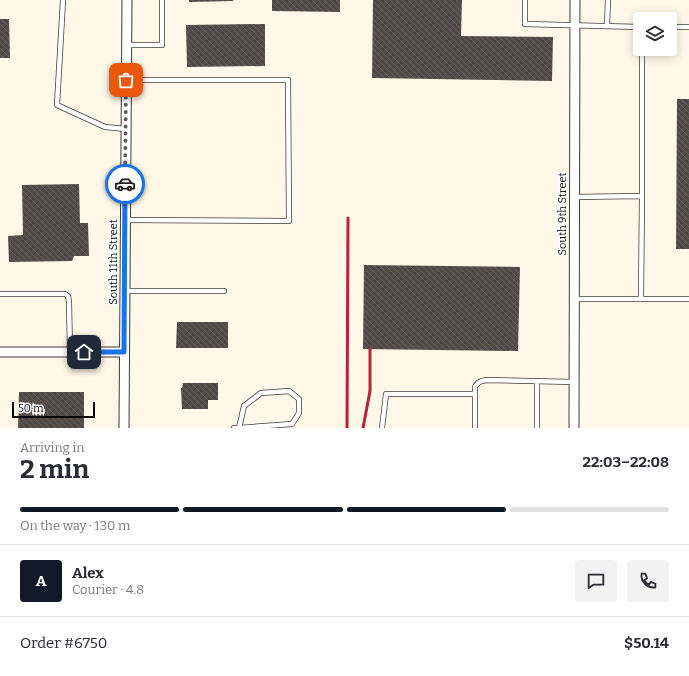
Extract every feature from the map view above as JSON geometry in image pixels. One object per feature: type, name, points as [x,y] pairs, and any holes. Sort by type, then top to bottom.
[{"type":"street","name":"South 11th Street","points":[[124,428],[127,0]]},
{"type":"street","name":"South 9th Street","points":[[574,428],[575,0]]},
{"type":"street","points":[[0,352],[124,352]]},
{"type":"lane","points":[[63,0],[57,105],[105,127],[126,129]]},
{"type":"lane","points":[[126,45],[162,45],[162,0]]},
{"type":"lane","points":[[525,0],[525,24],[633,27]]},
{"type":"lane","points":[[607,26],[608,0]]},
{"type":"lane","points":[[677,27],[689,27]]},
{"type":"lane","points":[[641,299],[642,56]]},
{"type":"lane","points":[[125,220],[289,221],[288,80],[126,80]]},
{"type":"lane","points":[[574,198],[642,196]]},
{"type":"lane","points":[[125,291],[224,291]]},
{"type":"lane","points":[[0,294],[65,294],[68,296],[70,302],[70,352]]},
{"type":"lane","points":[[574,299],[689,299]]},
{"type":"lane","points":[[475,428],[475,387],[480,381],[574,382]]},
{"type":"lane","points":[[537,428],[538,381]]},
{"type":"lane","points":[[234,428],[239,428],[292,424],[299,413],[299,399],[290,391],[261,393],[244,406],[239,428]]},
{"type":"lane","points":[[382,428],[386,394],[475,394]]},
{"type":"building","points":[[189,0],[233,0],[233,1],[189,2]]},
{"type":"building","points":[[272,0],[340,0],[340,12],[272,11]]},
{"type":"building","points":[[373,0],[462,0],[461,36],[553,37],[552,81],[372,78]]},
{"type":"building","points":[[0,19],[9,19],[10,58],[0,58]]},
{"type":"building","points":[[265,24],[265,66],[187,67],[186,25]]},
{"type":"building","points":[[677,99],[689,99],[689,249],[676,249]]},
{"type":"building","points":[[79,184],[80,223],[88,223],[89,256],[74,256],[72,261],[9,262],[8,236],[23,235],[22,185]]},
{"type":"building","points":[[364,265],[520,267],[518,351],[363,349]]},
{"type":"building","points":[[177,322],[228,322],[228,348],[176,348]]},
{"type":"building","points":[[183,383],[218,383],[218,400],[208,400],[208,409],[182,409],[181,388]]},
{"type":"building","points":[[19,392],[84,392],[84,428],[18,428]]},
{"type":"railway","points":[[347,428],[348,218]]},
{"type":"railway","points":[[363,428],[370,391],[370,349]]},
{"type":"way so far","points":[[125,184],[126,80]]},
{"type":"route","points":[[84,352],[124,352],[125,184]]}]
